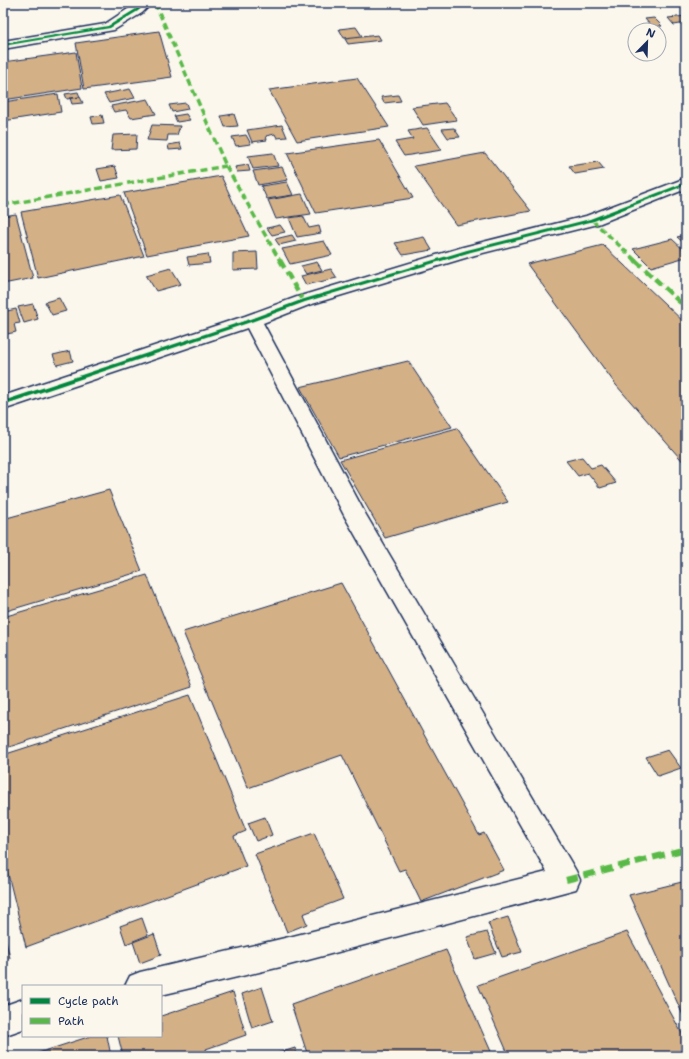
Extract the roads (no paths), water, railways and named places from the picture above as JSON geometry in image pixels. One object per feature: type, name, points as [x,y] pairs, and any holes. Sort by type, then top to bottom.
[{"type":"street","points":[[3,45],[108,27],[137,10],[145,3]]},
{"type":"street","points":[[3,403],[252,320],[302,301],[468,251],[592,220],[686,183]]},
{"type":"street","points":[[144,985],[289,952],[566,880],[356,517],[252,320]]},
{"type":"street","points":[[3,1021],[22,1014]]}]
